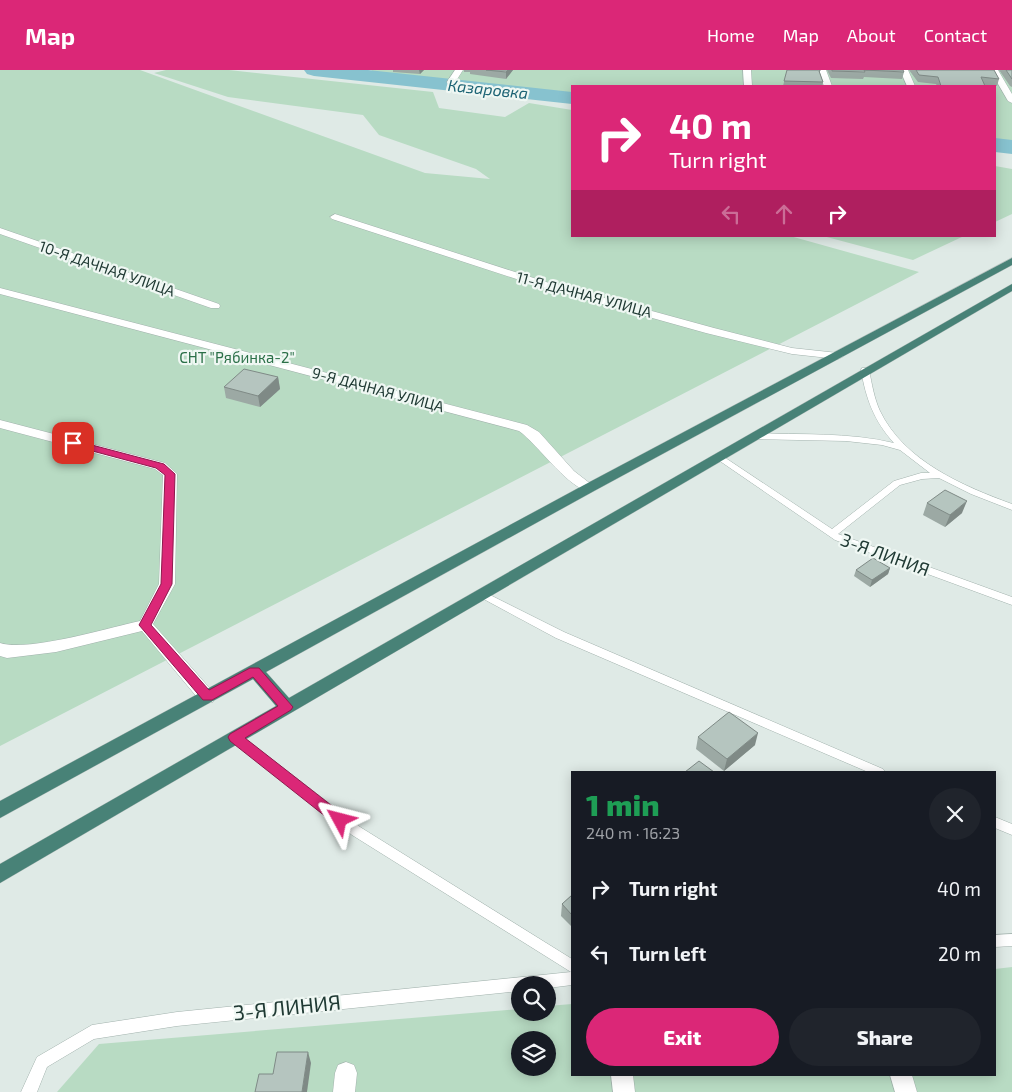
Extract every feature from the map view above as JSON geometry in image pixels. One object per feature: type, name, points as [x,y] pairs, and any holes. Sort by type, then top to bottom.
[{"type":"highway","points":[[0,810],[589,488],[1012,261]]},
{"type":"highway","points":[[0,874],[865,370],[1012,287]]},
{"type":"highway","points":[[254,671],[287,707]]},
{"type":"street","points":[[451,82],[459,70]]},
{"type":"street","points":[[747,70],[748,85]]},
{"type":"street","points":[[822,70],[828,85]]},
{"type":"street","points":[[904,70],[911,85]]},
{"type":"street","points":[[994,70],[1012,101]]},
{"type":"street","name":"11-Я ДАЧНАЯ УЛИЦА","points":[[335,217],[542,284],[710,331],[792,351],[838,356]]},
{"type":"street","name":"10-Я ДАЧНАЯ УЛИЦА","points":[[0,231],[215,306]]},
{"type":"street","name":"9-Я ДАЧНАЯ УЛИЦА","points":[[0,291],[523,428],[534,435],[569,474],[589,488]]},
{"type":"street","points":[[0,424],[160,466],[170,474],[167,584],[145,625],[56,646],[3,651]]},
{"type":"street","points":[[145,625],[207,697]]},
{"type":"street","points":[[622,1076],[624,1092]]},
{"type":"street","points":[[901,1076],[906,1092]]},
{"type":"lane","points":[[865,370],[871,400],[878,416],[900,447]]},
{"type":"lane","points":[[753,436],[885,442],[900,447],[940,474],[979,494],[1012,507]]},
{"type":"lane","name":"3-Я ЛИНИЯ","points":[[718,457],[838,538],[1012,600]]},
{"type":"lane","points":[[832,534],[897,483],[921,476],[940,474]]},
{"type":"lane","points":[[482,594],[560,635],[877,771]]},
{"type":"lane","points":[[235,737],[356,832],[571,965]]},
{"type":"lane","points":[[996,822],[1012,830]]},
{"type":"lane","points":[[996,941],[1012,940]]},
{"type":"lane","name":"3-Я ЛИНИЯ","points":[[29,1092],[42,1062],[92,1032],[177,1019],[571,978]]},
{"type":"green space","name":"СНТ \"Рябинка-2\"","points":[[0,70],[140,70],[425,173],[490,179],[476,169],[379,135],[363,115],[228,97],[154,73],[166,70],[229,70],[433,92],[439,108],[505,117],[529,103],[571,110],[571,237],[794,237],[919,272],[0,746]]},
{"type":"green space","points":[[372,70],[1012,70],[1012,145],[996,143],[996,85],[571,85],[571,97],[369,75]]},
{"type":"green space","points":[[996,166],[1012,169],[1012,214],[996,222]]},
{"type":"green space","points":[[827,237],[962,237],[913,260]]},
{"type":"green space","points":[[1012,967],[1012,1092],[57,1092],[99,1044],[511,1010],[511,1021],[556,1021],[556,1005],[571,1004],[571,1076],[996,1076],[996,969]]},
{"type":"building","points":[[486,70],[508,70],[506,72]]},
{"type":"building","points":[[787,70],[820,70],[823,82],[784,81]]},
{"type":"building","points":[[864,70],[865,72],[832,71]]},
{"type":"building","points":[[864,70],[903,70],[904,72]]},
{"type":"building","points":[[916,70],[994,70],[999,79],[981,77],[985,85],[941,85],[938,77],[919,75]]},
{"type":"building","points":[[1006,70],[1012,70],[1012,79]]},
{"type":"building","points":[[244,369],[278,377],[258,396],[224,387]]},
{"type":"building","points":[[945,490],[967,501],[950,515],[927,503]]},
{"type":"building","points":[[873,558],[890,568],[872,580],[856,570]]},
{"type":"building","points":[[729,712],[758,733],[727,759],[698,737]]},
{"type":"building","points":[[699,761],[713,771],[686,771]]},
{"type":"building","points":[[571,896],[571,914],[562,904]]},
{"type":"building","points":[[277,1052],[308,1052],[302,1092],[255,1092],[259,1074],[273,1074]]},
{"type":"waterway","name":"Казаровка","points":[[314,70],[571,98]]},
{"type":"waterway","name":"Казаровка","points":[[996,145],[1012,147]]},
{"type":"route","points":[[73,443],[160,466],[170,474],[167,584],[145,625],[207,697],[254,671],[287,707],[235,737],[340,820]]}]
